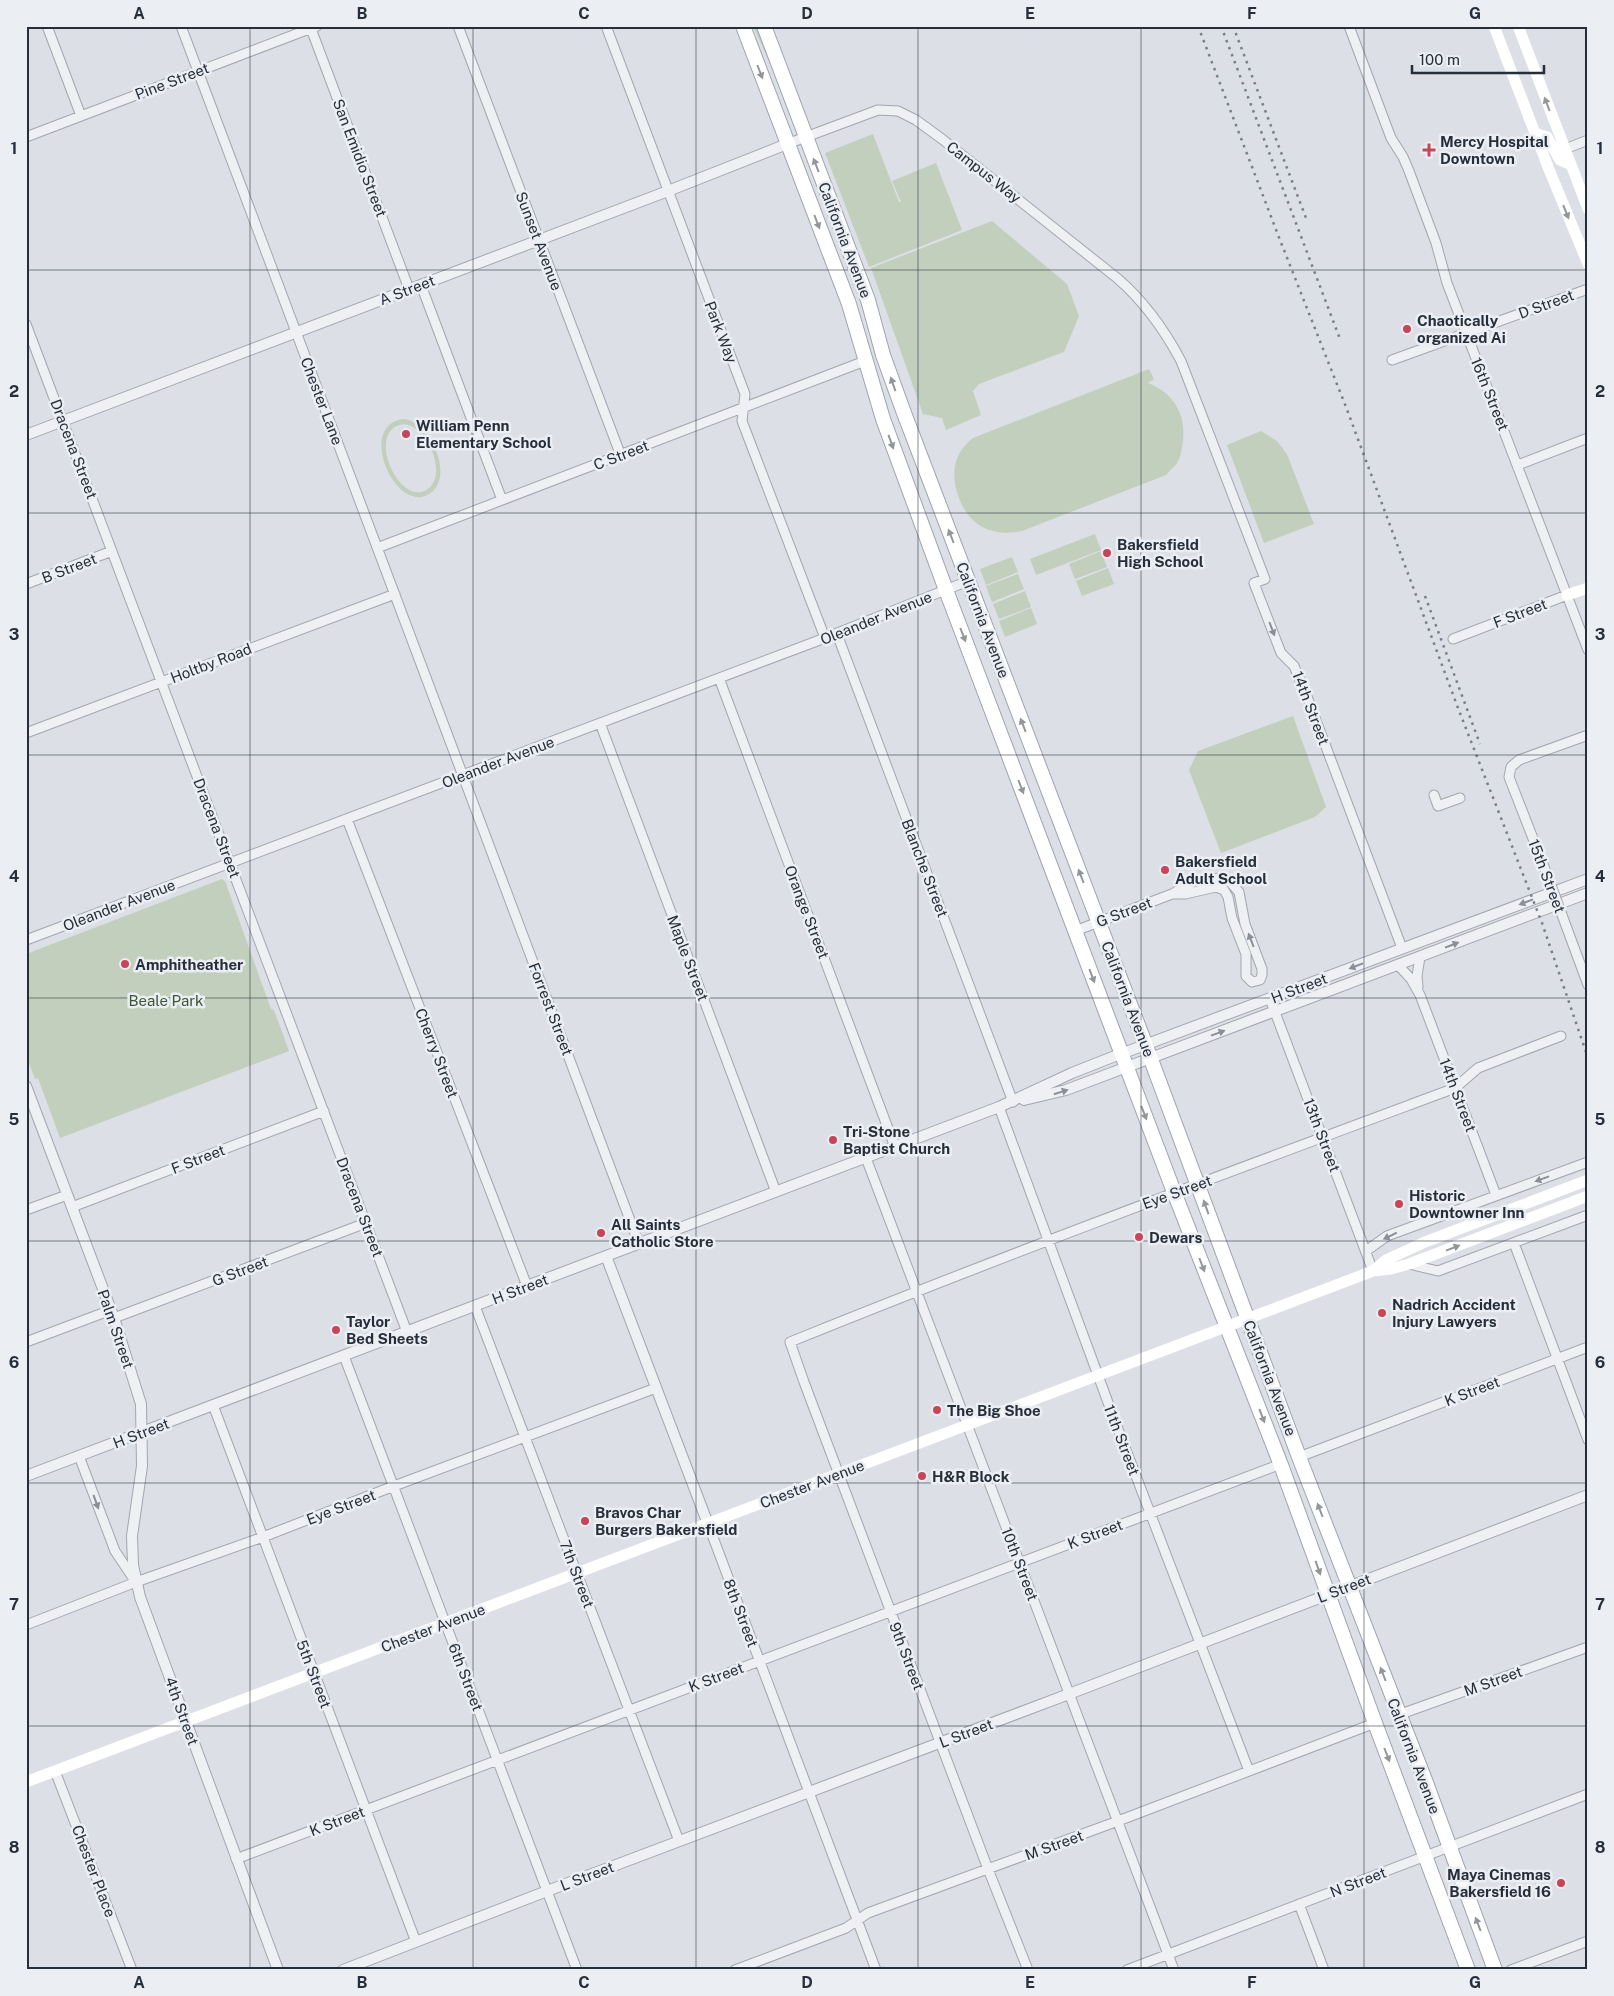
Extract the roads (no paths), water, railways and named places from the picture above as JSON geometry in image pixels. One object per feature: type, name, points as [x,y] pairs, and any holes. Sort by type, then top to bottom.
[{"type":"main road","name":"California Avenue","points":[[743,26],[849,304],[864,361],[883,420],[946,590],[1174,1192],[1281,1464],[1375,1723],[1468,1970]]},
{"type":"main road","name":"California Avenue","points":[[764,26],[868,300],[883,355],[904,413],[1148,1052],[1299,1457],[1398,1715],[1425,1780],[1495,1970]]},
{"type":"main road","points":[[1494,26],[1588,263]]},
{"type":"main road","points":[[1518,26],[1588,209]]},
{"type":"main road","points":[[1535,133],[1547,137],[1560,160],[1570,165]]},
{"type":"main road","name":"F Street","points":[[1567,595],[1588,588]]},
{"type":"main road","name":"Chester Avenue","points":[[1373,1271],[1386,1260],[1425,1242],[1588,1180]]},
{"type":"main road","name":"Chester Avenue","points":[[26,1782],[1226,1326],[1373,1271],[1409,1264],[1588,1196]]},
{"type":"street","points":[[47,26],[81,116]]},
{"type":"street","name":"Chester Lane","points":[[182,26],[463,775]]},
{"type":"street","name":"Sunset Avenue","points":[[458,26],[620,456]]},
{"type":"street","name":"Park Way","points":[[606,26],[745,394],[742,421],[825,638]]},
{"type":"street","name":"16th Street","points":[[1349,26],[1391,138],[1409,171],[1436,243],[1447,283],[1588,650]]},
{"type":"street","name":"Pine Street","points":[[26,137],[313,27]]},
{"type":"street","name":"San Emidio Street","points":[[313,27],[409,289]]},
{"type":"street","name":"Campus Way","points":[[787,144],[878,110],[898,111],[916,120],[942,139],[1117,278],[1133,292],[1154,316]]},
{"type":"street","points":[[1564,149],[1588,140]]},
{"type":"street","name":"A Street","points":[[26,435],[787,144]]},
{"type":"street","points":[[422,285],[502,500]]},
{"type":"street","name":"D Street","points":[[1392,360],[1588,289]]},
{"type":"street","name":"14th Street","points":[[1154,316],[1181,362],[1265,579],[1254,583],[1281,653],[1294,666],[1306,694],[1402,948]]},
{"type":"street","name":"Dracena Street","points":[[26,324],[407,1332]]},
{"type":"street","name":"C Street","points":[[378,548],[864,361]]},
{"type":"street","points":[[1518,465],[1588,438]]},
{"type":"street","name":"B Street","points":[[26,584],[112,551]]},
{"type":"street","name":"Oleander Avenue","points":[[26,940],[837,634],[968,582]]},
{"type":"street","name":"Holtby Road","points":[[26,733],[395,594]]},
{"type":"street","name":"F Street","points":[[1453,639],[1567,595]]},
{"type":"street","name":"Blanche Street","points":[[837,634],[1013,1102]]},
{"type":"street","name":"Orange Street","points":[[719,678],[895,1147]]},
{"type":"street","name":"Maple Street","points":[[600,723],[776,1192]]},
{"type":"street","name":"15th Street","points":[[1588,735],[1519,760],[1511,768],[1509,777],[1588,985]]},
{"type":"street","name":"Forrest Street","points":[[463,775],[639,1244]]},
{"type":"street","points":[[1434,795],[1438,806],[1460,798]]},
{"type":"street","name":"Cherry Street","points":[[347,819],[527,1286]]},
{"type":"street","name":"G Street","points":[[1075,931],[1172,894],[1193,882],[1203,879],[1221,878],[1234,885],[1240,892],[1245,924],[1262,969],[1260,980],[1252,982],[1246,976],[1246,954],[1232,918],[1228,896],[1224,890],[1216,887],[1185,894],[1172,894]]},
{"type":"street","name":"H Street","points":[[26,1476],[1013,1102],[1072,1073],[1124,1061],[1148,1052],[1270,999],[1588,878]]},
{"type":"street","name":"H Street","points":[[1148,1052],[1275,1012],[1588,893]]},
{"type":"street","points":[[1346,985],[1365,973],[1396,958],[1402,948]]},
{"type":"street","name":"14th Street","points":[[1420,957],[1417,976],[1420,995]]},
{"type":"street","name":"14th Street","points":[[1398,965],[1411,978],[1420,995],[1496,1196]]},
{"type":"street","name":"13th Street","points":[[1270,999],[1373,1271]]},
{"type":"street","name":"Eye Street","points":[[790,1342],[916,1291],[1049,1242],[1174,1192],[1455,1088],[1478,1068],[1561,1036]]},
{"type":"street","name":"Palm Street","points":[[26,1086],[112,1314],[141,1404],[142,1466],[132,1536],[136,1582]]},
{"type":"street","name":"11th Street","points":[[999,1107],[1098,1375],[1249,1772]]},
{"type":"street","name":"F Street","points":[[72,1207],[324,1112]]},
{"type":"street","name":"10th Street","points":[[866,1158],[1174,1970]]},
{"type":"street","points":[[1366,1251],[1388,1236],[1588,1162]]},
{"type":"street","points":[[26,1210],[67,1195]]},
{"type":"street","points":[[1409,1264],[1438,1271],[1588,1215]]},
{"type":"street","name":"G Street","points":[[26,1342],[112,1314],[366,1223]]},
{"type":"street","points":[[1514,1243],[1588,1440]]},
{"type":"street","name":"8th Street","points":[[606,1256],[876,1970]]},
{"type":"street","name":"7th Street","points":[[476,1306],[679,1842]]},
{"type":"street","name":"9th Street","points":[[790,1342],[838,1474],[1028,1970]]},
{"type":"street","name":"K Street","points":[[1299,1457],[1588,1347]]},
{"type":"street","name":"6th Street","points":[[344,1356],[577,1970]]},
{"type":"street","name":"Eye Street","points":[[26,1625],[136,1582],[263,1537],[656,1388]]},
{"type":"street","name":"5th Street","points":[[213,1405],[416,1942]]},
{"type":"street","name":"4th Street","points":[[80,1456],[115,1551],[136,1582],[145,1613],[278,1970]]},
{"type":"street","name":"K Street","points":[[236,1859],[1281,1464]]},
{"type":"street","name":"L Street","points":[[343,1970],[1200,1644],[1588,1494]]},
{"type":"street","name":"M Street","points":[[1398,1715],[1588,1647]]},
{"type":"street","name":"M Street","points":[[735,1970],[846,1928],[868,1913],[1249,1772],[1375,1723]]},
{"type":"street","name":"Chester Place","points":[[55,1772],[132,1970]]},
{"type":"street","name":"N Street","points":[[1127,1970],[1588,1794]]},
{"type":"street","points":[[1300,1904],[1324,1970]]},
{"type":"street","points":[[1511,1970],[1588,1941]]},
{"type":"railway","points":[[1198,26],[1346,407],[1458,708],[1542,923],[1588,1058]]},
{"type":"railway","points":[[1221,26],[1340,339]]},
{"type":"railway","points":[[1233,26],[1306,218]]},
{"type":"railway","points":[[1425,596],[1480,744]]},
{"type":"place","name":"Mercy Hospital Downtown","points":[[1429,150]]},
{"type":"place","name":"Chaotically organized Ai","points":[[1407,329]]},
{"type":"place","name":"William Penn Elementary School","points":[[406,434]]},
{"type":"place","name":"Bakersfield High School","points":[[1107,553]]},
{"type":"place","name":"Bakersfield Adult School","points":[[1165,870]]},
{"type":"place","name":"Amphitheather","points":[[125,964]]},
{"type":"place","name":"Tri-Stone Baptist Church","points":[[833,1140]]},
{"type":"place","name":"Historic Downtowner Inn","points":[[1399,1204]]},
{"type":"place","name":"All Saints Catholic Store","points":[[601,1233]]},
{"type":"place","name":"Dewars","points":[[1139,1237]]},
{"type":"place","name":"Nadrich Accident Injury Lawyers","points":[[1382,1313]]},
{"type":"place","name":"Taylor Bed Sheets","points":[[336,1330]]},
{"type":"place","name":"The Big Shoe","points":[[937,1410]]},
{"type":"place","name":"H&R Block","points":[[922,1476]]},
{"type":"place","name":"Bravos Char Burgers Bakersfield","points":[[585,1521]]},
{"type":"place","name":"Maya Cinemas Bakersfield 16","points":[[1561,1883]]},
{"type":"park label","name":"Beale Park","points":[[166,1000]]}]
